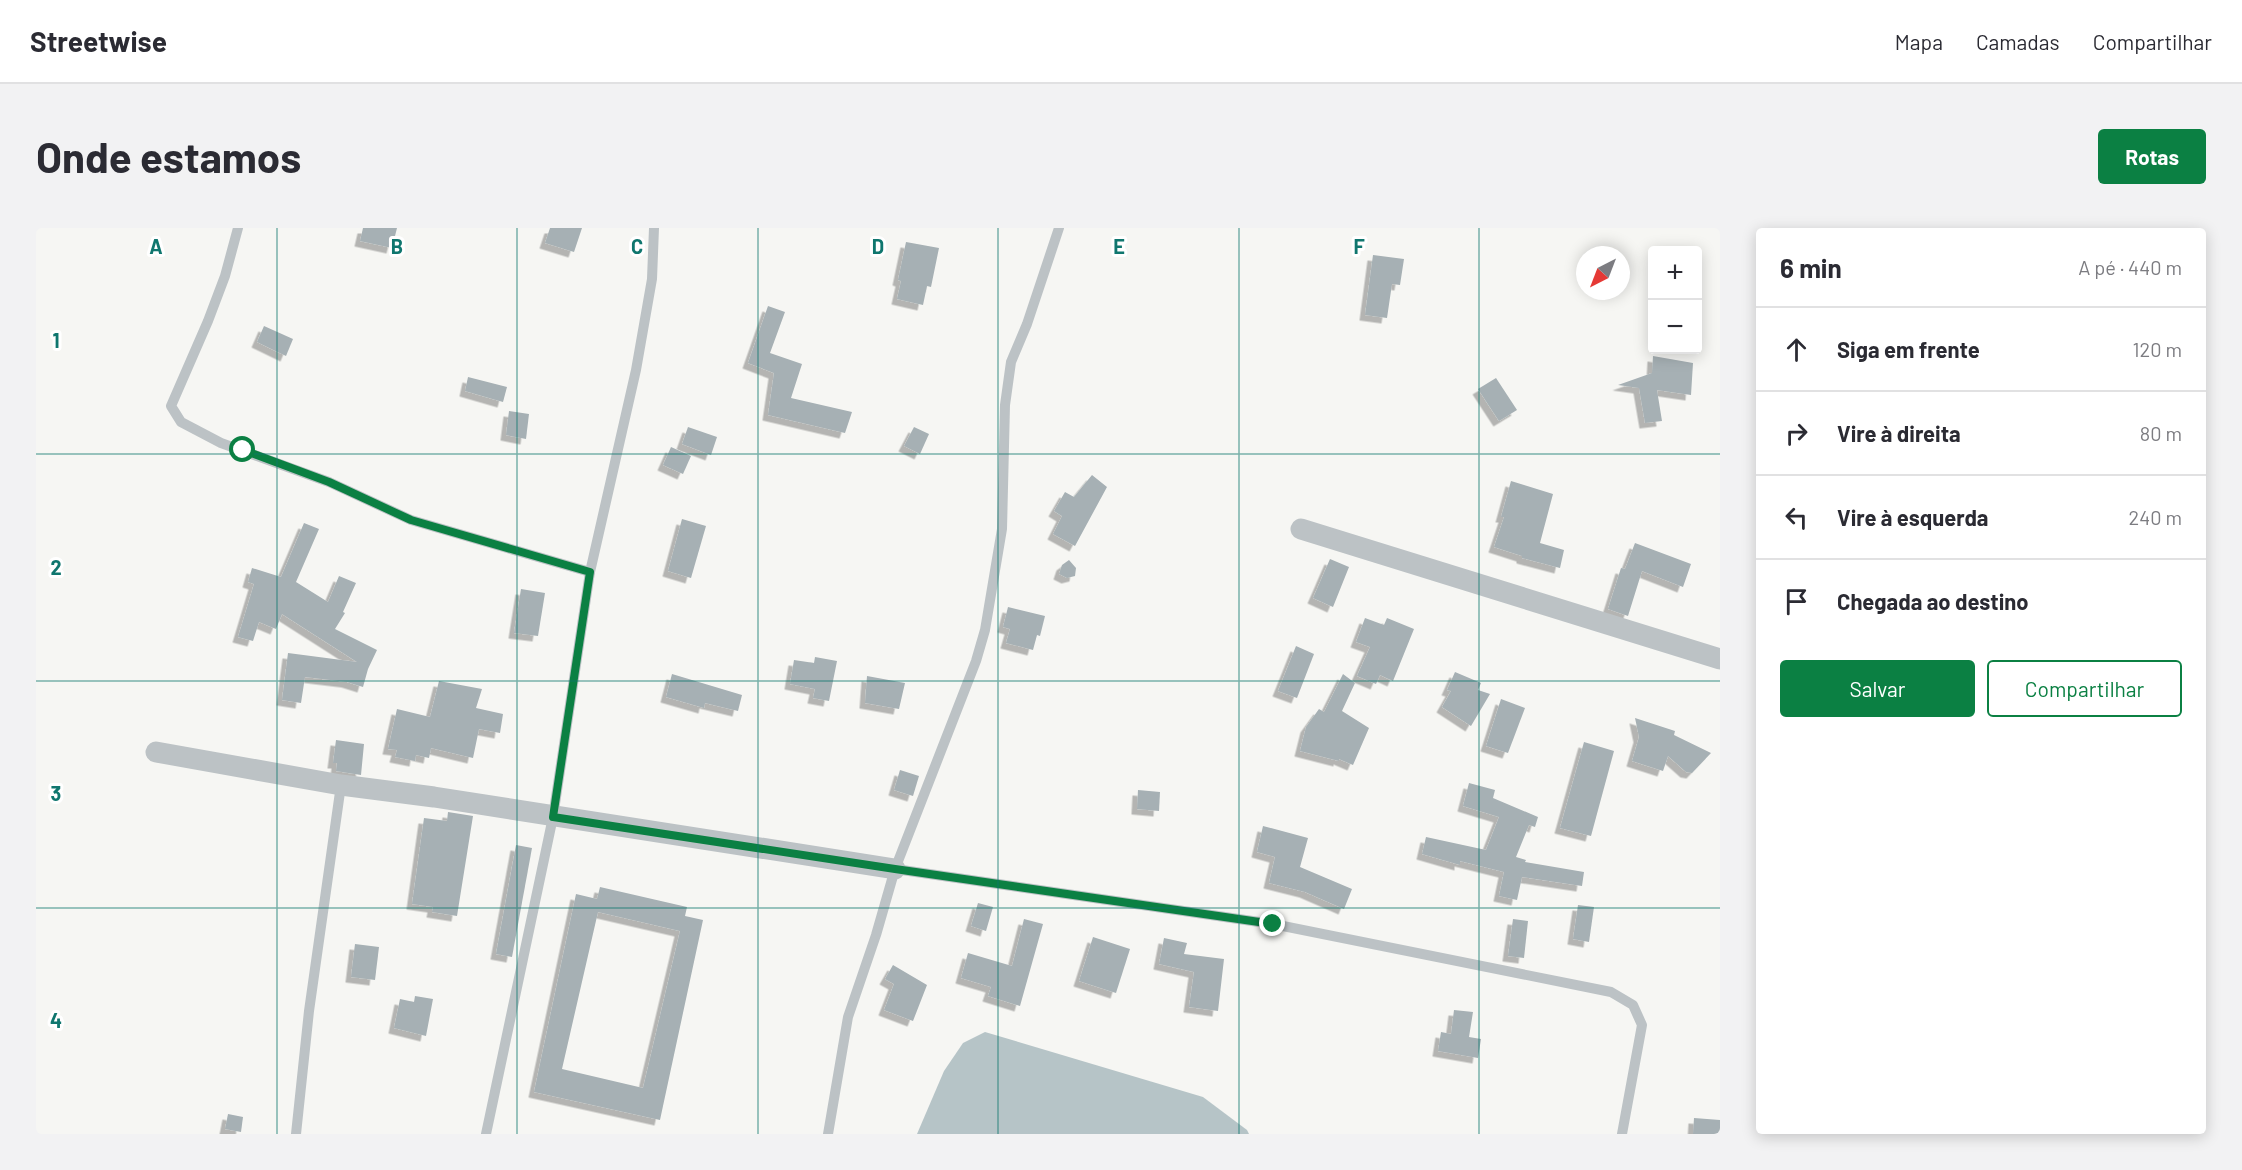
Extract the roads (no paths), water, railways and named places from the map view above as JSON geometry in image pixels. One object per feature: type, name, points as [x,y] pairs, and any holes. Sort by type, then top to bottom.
[{"type":"street","points":[[1301,529],[1720,659]]},
{"type":"street","points":[[156,752],[341,785],[434,797],[895,869]]},
{"type":"lane","points":[[238,228],[225,276],[171,406],[181,422],[222,442],[329,482],[411,520],[590,572]]},
{"type":"lane","points":[[486,1134],[553,817],[590,572],[638,359],[652,279],[654,228]]},
{"type":"lane","points":[[828,1134],[848,1017],[876,935],[895,869],[976,661],[985,630],[1002,529],[1005,405],[1011,362],[1027,324],[1059,228]]},
{"type":"lane","points":[[296,1134],[309,1011],[341,785]]},
{"type":"lane","points":[[895,869],[1273,924],[1611,993],[1633,1005],[1642,1025],[1622,1134]]}]
